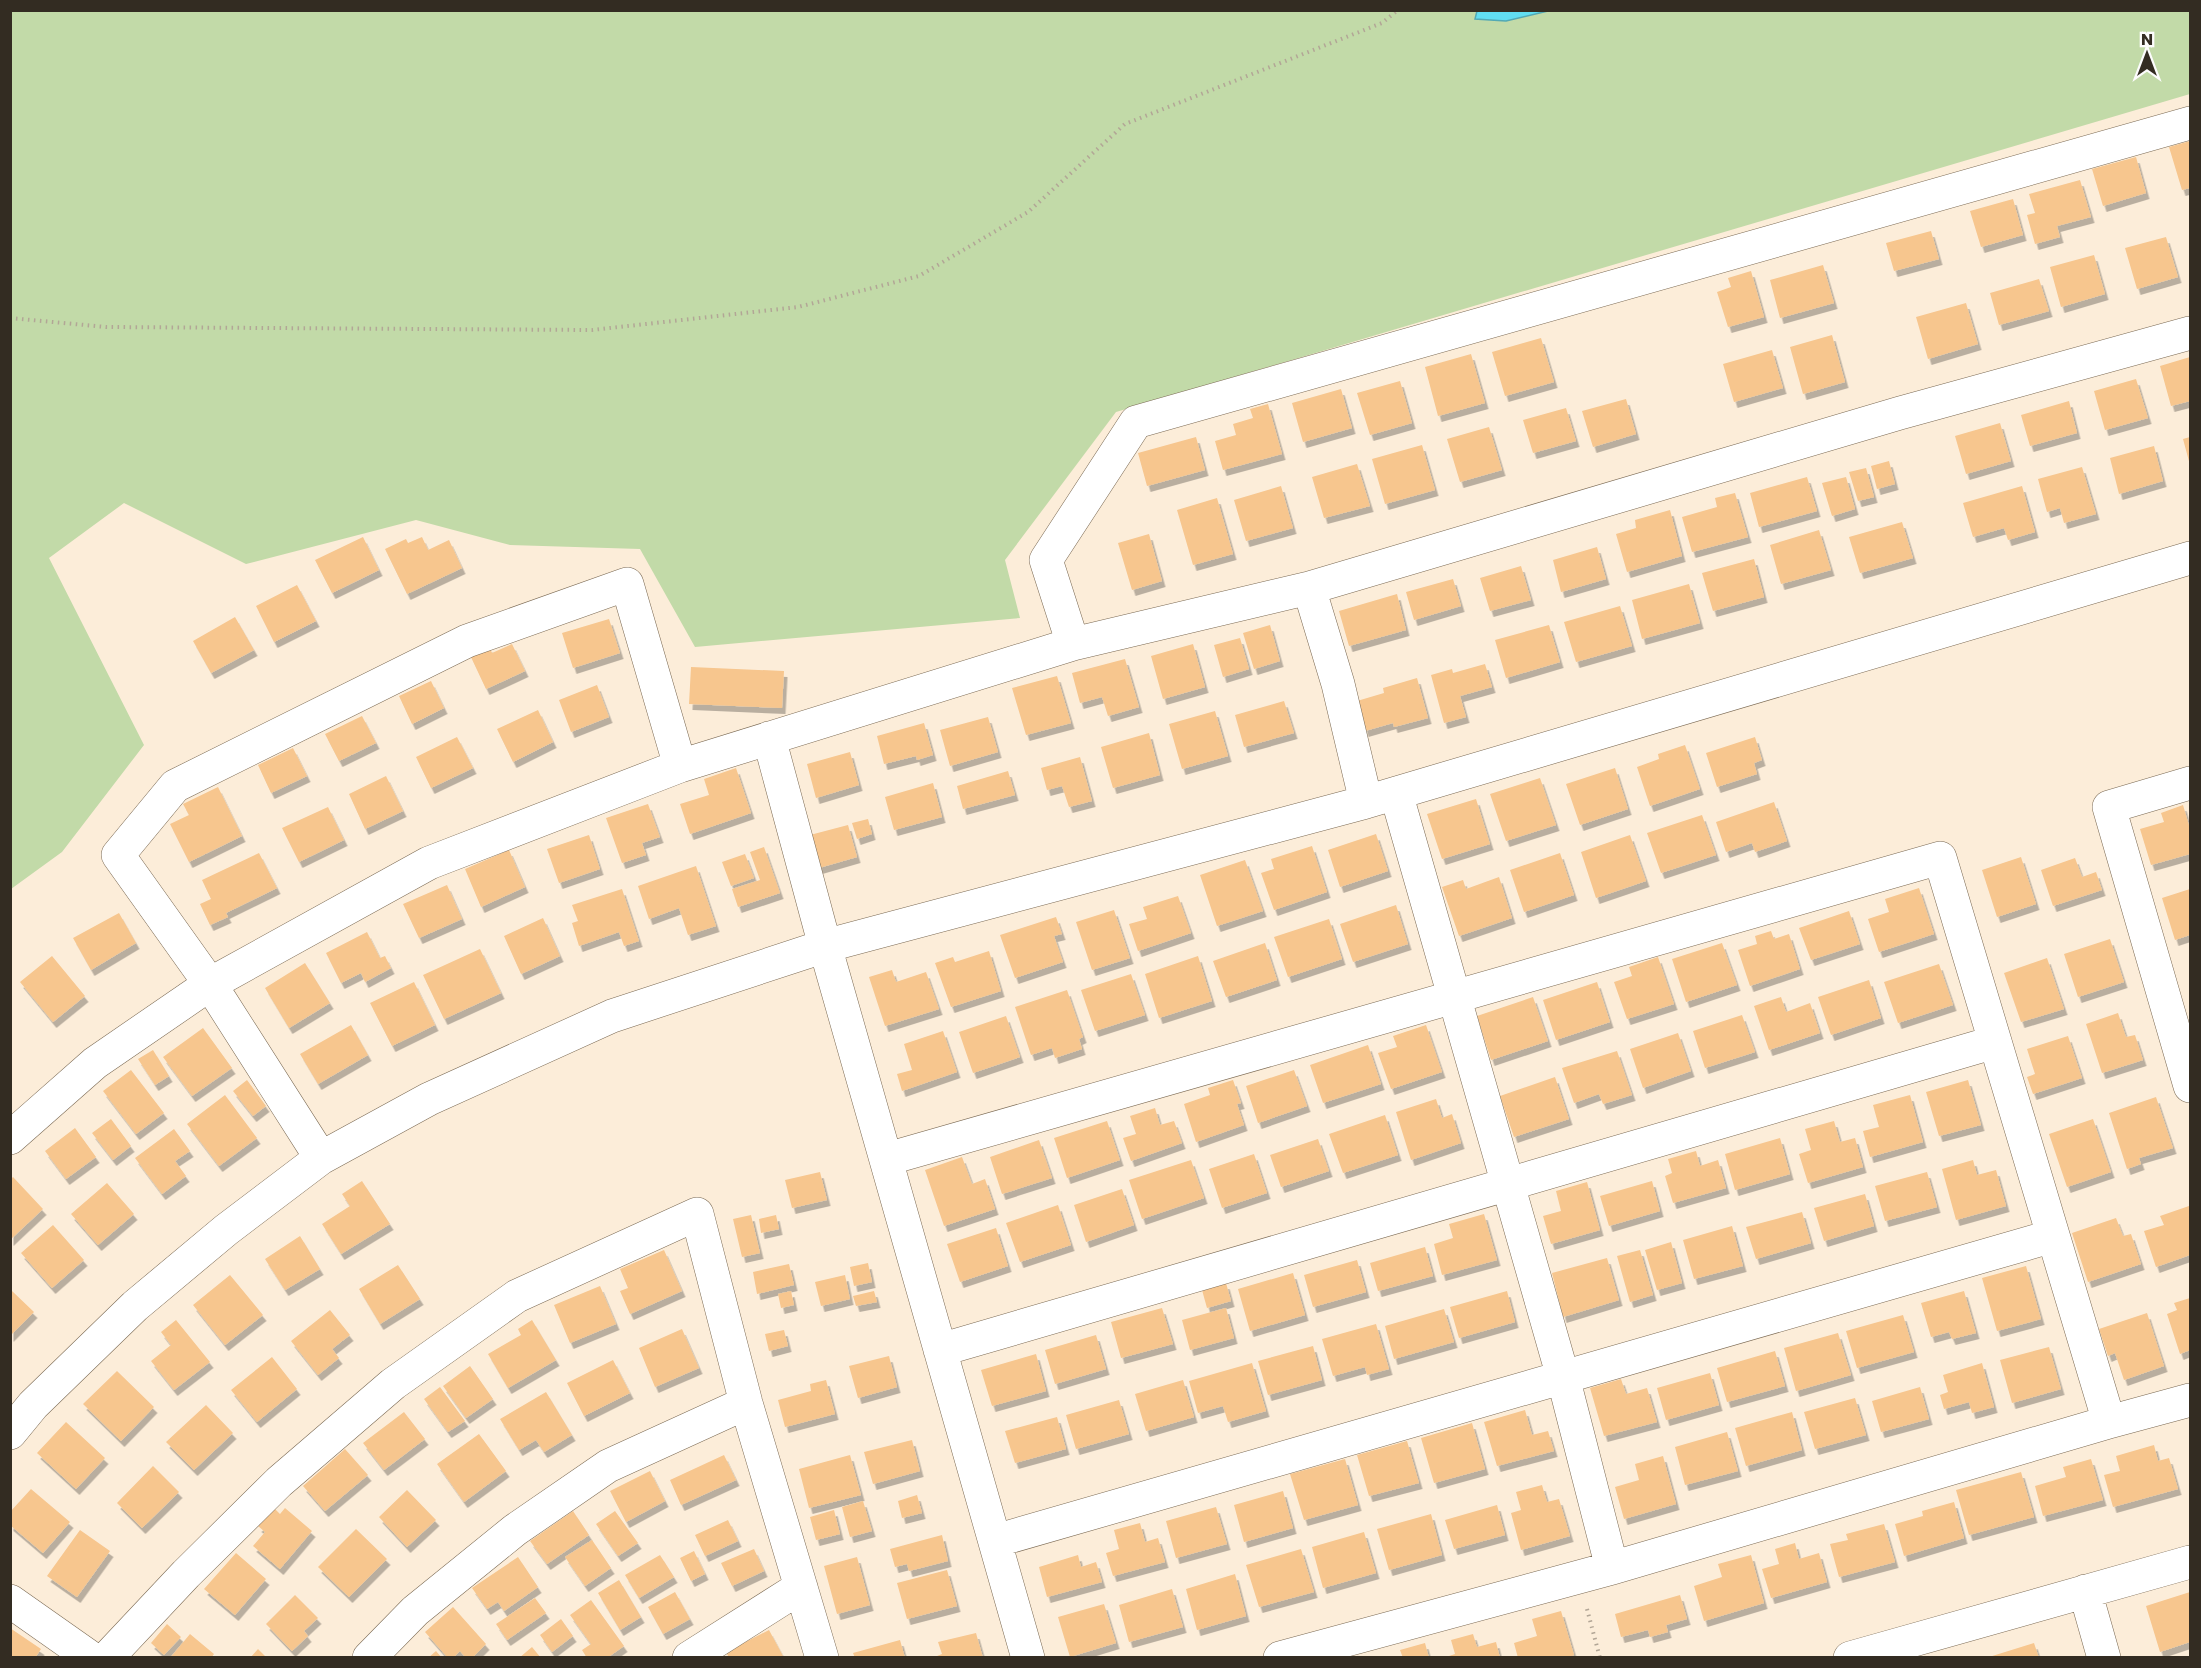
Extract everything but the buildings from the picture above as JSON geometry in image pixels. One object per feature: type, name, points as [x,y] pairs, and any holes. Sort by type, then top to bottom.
[{"type":"street","points":[[1073,644],[1046,560],[1136,422],[2190,123]]},
{"type":"street","points":[[10,1138],[95,1063],[210,984],[429,863],[681,766],[1073,644],[1309,588],[1877,420],[2190,333]]},
{"type":"street","points":[[10,1433],[33,1405],[81,1356],[135,1306],[226,1230],[321,1158],[429,1099],[612,1016],[825,946],[1381,798],[2190,558]]},
{"type":"street","points":[[321,1158],[210,984],[118,855],[175,786],[467,641],[627,584],[681,766]]},
{"type":"street","points":[[1309,588],[1338,684],[1454,997],[1563,1377],[1612,1568]]},
{"type":"street","points":[[769,738],[825,946],[1028,1658]]},
{"type":"street","points":[[2190,783],[2109,807],[2178,994],[2190,1086]]},
{"type":"street","points":[[887,1159],[1940,858],[2109,1422]]},
{"type":"street","points":[[940,1350],[1995,1042]]},
{"type":"street","points":[[107,1658],[186,1574],[279,1482],[393,1384],[517,1296],[697,1214],[746,1403],[822,1658]]},
{"type":"street","points":[[995,1541],[2053,1236]]},
{"type":"street","points":[[369,1658],[415,1611],[515,1530],[561,1498],[608,1467],[746,1403]]},
{"type":"street","points":[[1280,1658],[1612,1568],[2109,1422],[2189,1407]]},
{"type":"street","points":[[1850,1658],[2190,1562]]},
{"type":"street","points":[[689,1658],[801,1587]]},
{"type":"street","points":[[2085,1591],[2104,1658]]},
{"type":"street","points":[[10,1601],[91,1658]]},
{"type":"path","points":[[10,318],[106,327],[592,330],[798,307],[920,276],[1028,212],[1125,124],[1382,22],[1398,10]]},
{"type":"path","points":[[1588,1613],[1600,1658]]},
{"type":"green space","points":[[1534,10],[1541,13],[1548,10],[2190,11],[2190,94],[1116,412],[1005,560],[1020,618],[695,647],[640,549],[510,545],[416,520],[246,564],[124,503],[49,558],[144,745],[62,852],[11,889],[11,11]]},
{"type":"water","points":[[1477,10],[1548,11],[1506,21],[1475,19]]}]
